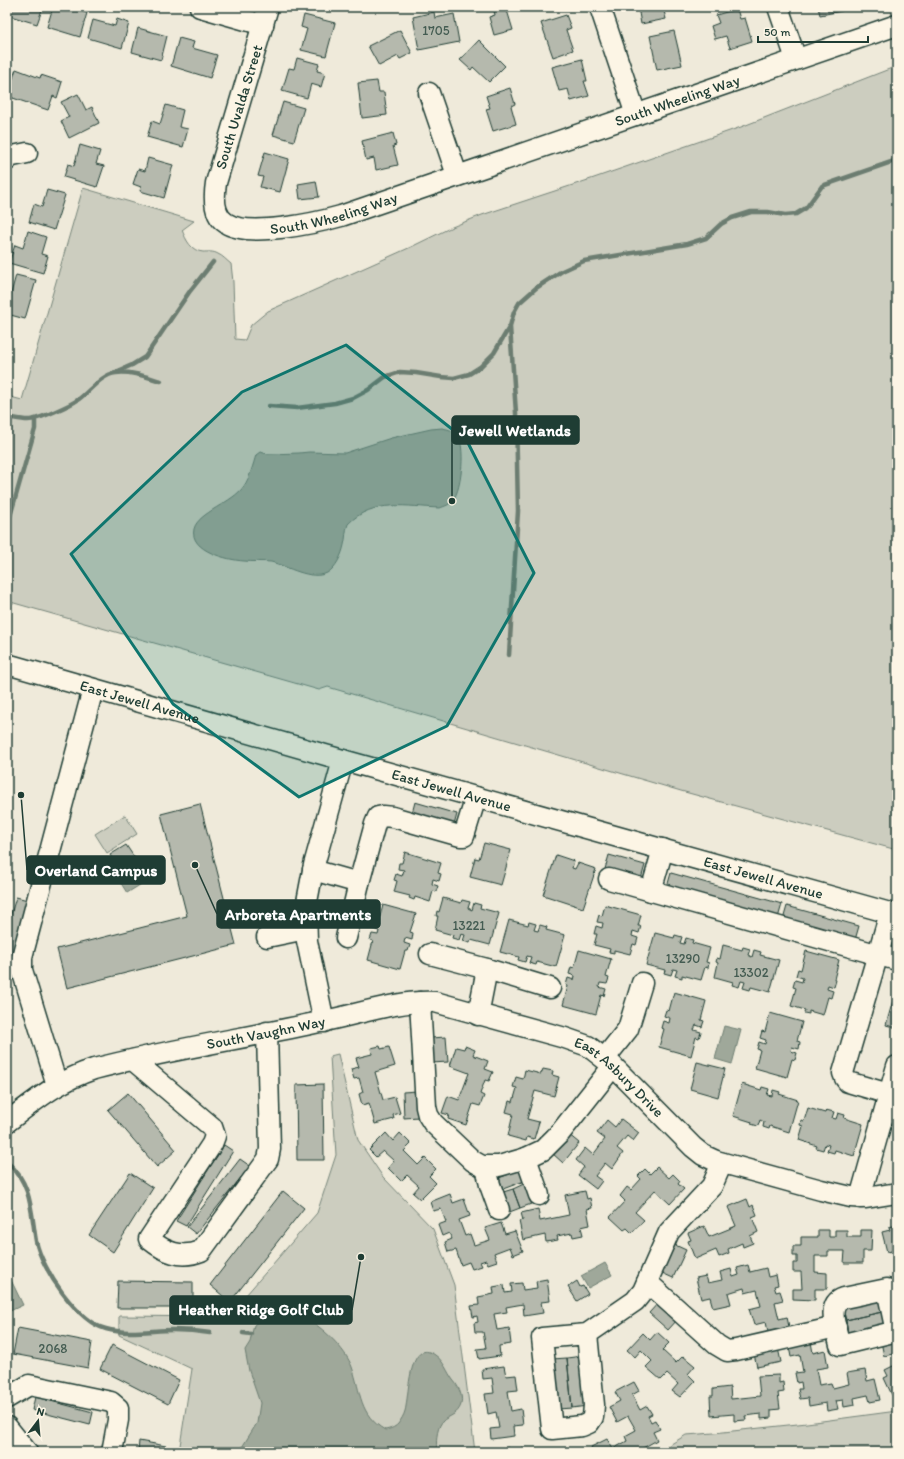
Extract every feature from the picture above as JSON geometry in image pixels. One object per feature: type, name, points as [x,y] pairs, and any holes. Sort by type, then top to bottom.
[{"type":"street","points":[[200,7],[266,16]]},
{"type":"street","points":[[600,7],[636,115]]},
{"type":"street","points":[[778,7],[796,59]]},
{"type":"street","name":"South Uvalda Street","points":[[216,208],[216,184],[266,16]]},
{"type":"street","name":"South Wheeling Way","points":[[216,208],[220,217],[225,223],[233,226],[260,229],[291,227],[328,220],[897,25]]},
{"type":"street","points":[[429,92],[457,175]]},
{"type":"street","points":[[7,160],[8,158],[27,152]]},
{"type":"street","name":"East Jewell Avenue","points":[[7,664],[893,914]]},
{"type":"street","points":[[57,1085],[22,970],[22,957],[93,689]]},
{"type":"street","name":"South Vaughn Way","points":[[7,1122],[57,1085],[71,1077],[94,1069],[267,1032],[324,1022],[310,960],[306,929],[306,907],[313,870],[343,760]]},
{"type":"street","points":[[346,938],[359,883],[378,817],[393,817],[464,836],[476,797]]},
{"type":"street","points":[[651,891],[663,849]]},
{"type":"street","points":[[313,870],[359,883]]},
{"type":"street","points":[[609,879],[897,960]]},
{"type":"street","points":[[889,1094],[848,1082],[843,1074],[878,955],[893,914]]},
{"type":"street","points":[[267,937],[306,929]]},
{"type":"street","points":[[430,954],[488,969],[550,988]]},
{"type":"street","points":[[478,1015],[488,969]]},
{"type":"street","points":[[420,1002],[426,1107],[428,1115],[433,1123],[474,1161],[486,1167],[498,1166],[526,1158],[543,1150],[560,1133],[609,1062],[628,1028],[642,983]]},
{"type":"street","name":"East Asbury Drive","points":[[324,1022],[397,1005],[420,1002],[445,1004],[478,1015],[576,1041],[592,1049],[609,1062],[694,1147],[708,1158],[821,1190],[860,1198],[897,1193]]},
{"type":"street","points":[[133,1060],[212,1127],[216,1136],[149,1239],[167,1251],[192,1255],[201,1251],[268,1160],[270,1149],[267,1032]]},
{"type":"street","points":[[860,1198],[897,1066]]},
{"type":"street","points":[[526,1158],[539,1195]]},
{"type":"street","points":[[587,1334],[594,1405],[593,1417],[589,1423],[582,1426],[552,1429],[542,1338],[587,1334],[633,1303],[641,1294],[669,1232],[712,1186],[722,1163]]},
{"type":"street","points":[[486,1167],[488,1180],[499,1210]]},
{"type":"street","points":[[647,1282],[716,1345],[728,1351],[836,1327]]},
{"type":"street","points":[[887,1289],[897,1332],[840,1345],[836,1327],[833,1312],[835,1304],[838,1301],[844,1298],[887,1289]]},
{"type":"street","points":[[7,1398],[30,1385],[112,1402],[118,1408],[118,1420],[112,1452]]},
{"type":"street","points":[[7,1426],[27,1452]]},
{"type":"highlighted area","points":[[346,345],[467,441],[534,573],[447,726],[299,797],[173,704],[71,554],[242,392]]},
{"type":"shaded area","points":[[897,66],[897,850],[681,791],[328,687],[319,690],[7,601],[7,396],[22,400],[83,188],[194,221],[182,230],[185,238],[192,247],[195,250],[203,252],[216,253],[231,264],[235,339],[245,340],[251,325],[268,311],[452,227],[482,215],[741,127]]},
{"type":"shaded area","points":[[442,428],[457,434],[460,439],[462,456],[461,477],[452,502],[440,508],[391,506],[368,510],[348,524],[342,553],[336,565],[327,573],[321,575],[306,574],[271,562],[229,559],[203,549],[194,537],[194,529],[197,523],[209,512],[232,498],[244,486],[250,475],[256,455],[260,452],[268,454],[309,452],[345,453],[391,438]]},
{"type":"shaded area","points":[[125,815],[137,834],[107,853],[95,834]]},
{"type":"shaded area","points":[[143,866],[151,878],[127,893],[119,880]]},
{"type":"shaded area","points":[[724,1026],[741,1030],[732,1064],[715,1059]]},
{"type":"shaded area","points":[[338,1054],[358,1140],[383,1177],[433,1229],[454,1285],[475,1452],[179,1452],[192,1369],[119,1335],[119,1316],[227,1317],[317,1213],[336,1155],[330,1056]]},
{"type":"shaded area","points":[[605,1263],[612,1275],[588,1288],[581,1276]]},
{"type":"shaded area","points":[[11,1280],[23,1305],[10,1311],[7,1304],[7,1281]]},
{"type":"shaded area","points":[[273,1314],[302,1317],[312,1322],[333,1339],[349,1360],[362,1402],[370,1417],[376,1424],[385,1430],[396,1425],[404,1414],[411,1371],[419,1354],[426,1351],[438,1357],[458,1388],[462,1402],[458,1410],[445,1419],[440,1425],[437,1437],[437,1452],[375,1452],[355,1450],[352,1452],[239,1452],[257,1423],[260,1403],[249,1371],[245,1350],[250,1342],[254,1325],[262,1318]]},
{"type":"shaded area","points":[[897,1411],[897,1452],[658,1452],[686,1435],[807,1423]]},
{"type":"building","points":[[7,7],[43,7],[37,24],[7,15]]},
{"type":"building","points":[[53,7],[69,7],[87,13],[80,37],[47,27]]},
{"type":"building","points":[[493,7],[506,7],[513,30],[494,35],[489,17],[495,15]]},
{"type":"building","points":[[638,7],[663,7],[666,19],[641,24]]},
{"type":"building","points":[[818,7],[841,7],[842,11],[820,15]]},
{"type":"building","points":[[737,9],[740,19],[745,18],[752,41],[730,48],[726,36],[715,39],[711,26],[719,23],[716,15]]},
{"type":"building","points":[[434,12],[435,18],[454,14],[459,42],[419,50],[413,17]]},
{"type":"building","points":[[304,15],[335,23],[326,56],[301,50],[307,29],[301,27]]},
{"type":"building","points":[[566,15],[571,28],[566,30],[573,50],[553,57],[541,23]]},
{"type":"building","points":[[117,19],[129,23],[122,48],[88,38],[93,20],[115,26]]},
{"type":"building","points":[[138,28],[167,36],[161,60],[132,52]]},
{"type":"building","points":[[400,30],[412,53],[400,59],[398,56],[379,66],[368,46]]},
{"type":"building","points":[[674,31],[682,65],[657,70],[650,36]]},
{"type":"building","points":[[179,38],[194,42],[192,48],[217,55],[210,78],[171,66]]},
{"type":"building","points":[[479,40],[505,66],[489,82],[473,67],[471,70],[460,60]]},
{"type":"building","points":[[297,58],[319,64],[317,71],[325,73],[321,87],[311,84],[307,98],[282,91],[289,68],[294,69]]},
{"type":"building","points":[[582,59],[587,81],[584,81],[589,96],[571,101],[568,89],[559,91],[552,67]]},
{"type":"building","points":[[16,69],[40,78],[41,75],[62,82],[57,98],[53,96],[48,110],[7,96]]},
{"type":"building","points":[[377,81],[379,92],[384,92],[387,115],[362,118],[358,83]]},
{"type":"building","points":[[510,88],[515,104],[511,106],[516,124],[493,131],[486,109],[490,108],[486,96]]},
{"type":"building","points":[[78,94],[86,110],[92,107],[99,123],[69,138],[61,121],[69,117],[61,102]]},
{"type":"building","points":[[283,102],[304,108],[294,141],[273,135]]},
{"type":"building","points":[[166,105],[183,110],[179,127],[188,129],[183,147],[147,137],[152,121],[160,124]]},
{"type":"building","points":[[393,133],[396,145],[393,146],[398,165],[376,170],[374,158],[366,160],[362,141]]},
{"type":"building","points":[[80,145],[100,151],[96,164],[104,166],[97,187],[64,177],[68,164],[74,166]]},
{"type":"building","points":[[265,152],[289,159],[280,192],[260,187],[263,177],[258,176]]},
{"type":"building","points":[[148,158],[173,165],[164,198],[140,191],[141,187],[133,184],[138,169],[145,171]]},
{"type":"building","points":[[316,181],[319,197],[300,199],[298,184]]},
{"type":"building","points":[[47,190],[65,195],[54,230],[29,222],[34,204],[42,207]]},
{"type":"building","points":[[28,231],[46,237],[41,254],[48,256],[43,273],[9,263],[15,245],[23,248]]},
{"type":"building","points":[[16,275],[36,280],[25,319],[7,314],[7,308]]},
{"type":"building","points":[[7,337],[10,356],[7,356]]},
{"type":"building","points":[[415,802],[457,814],[453,829],[411,817]]},
{"type":"building","points":[[200,804],[236,945],[67,988],[57,949],[187,916],[161,814]]},
{"type":"building","points":[[484,843],[511,850],[501,885],[470,877],[475,858],[479,859]]},
{"type":"building","points":[[126,845],[136,860],[119,870],[110,855]]},
{"type":"building","points":[[405,852],[441,863],[438,873],[441,874],[439,881],[433,879],[432,884],[438,886],[436,892],[433,891],[430,902],[415,897],[414,900],[409,898],[410,896],[394,892],[397,881],[394,880],[396,874],[402,876],[404,870],[398,869],[399,863],[402,863]]},
{"type":"building","points":[[556,855],[574,861],[572,868],[575,869],[578,863],[596,869],[583,908],[543,895]]},
{"type":"building","points":[[609,855],[645,865],[641,879],[605,869]]},
{"type":"building","points":[[671,873],[782,904],[778,918],[667,887]]},
{"type":"building","points":[[16,897],[28,900],[9,971],[7,970],[7,928]]},
{"type":"building","points":[[443,898],[461,903],[462,900],[470,902],[468,908],[472,910],[474,903],[481,905],[480,908],[499,913],[490,945],[471,940],[470,943],[463,941],[465,935],[461,934],[459,940],[452,938],[453,935],[435,930],[438,916],[436,916],[437,911],[439,912]]},
{"type":"building","points":[[383,905],[416,914],[410,932],[413,933],[412,940],[405,938],[404,943],[410,945],[408,951],[405,951],[400,969],[368,960],[373,941],[370,940],[372,934],[378,935],[379,931],[373,929],[375,923],[378,924]]},
{"type":"building","points":[[605,905],[641,915],[638,926],[641,926],[639,933],[633,931],[632,936],[638,938],[636,945],[633,944],[630,954],[614,950],[614,953],[609,952],[610,949],[594,945],[597,934],[594,934],[596,926],[602,928],[603,923],[597,922],[599,915],[602,916]]},
{"type":"building","points":[[787,906],[859,926],[855,940],[783,920]]},
{"type":"building","points":[[509,920],[528,925],[529,922],[536,924],[534,930],[538,931],[540,925],[547,927],[546,930],[565,935],[556,967],[537,962],[536,965],[529,963],[531,957],[527,956],[525,962],[518,960],[519,957],[500,952]]},
{"type":"building","points":[[655,933],[674,938],[675,935],[682,937],[680,943],[684,944],[686,938],[693,940],[692,943],[710,948],[706,962],[709,963],[708,968],[705,967],[701,980],[682,975],[682,978],[675,976],[677,970],[673,969],[671,975],[664,973],[665,970],[646,965]]},
{"type":"building","points":[[723,945],[742,950],[743,947],[750,949],[748,955],[752,957],[754,950],[761,952],[760,955],[779,960],[770,992],[751,987],[750,990],[743,988],[745,982],[741,981],[739,987],[732,985],[733,982],[715,977],[718,963],[716,962],[717,958],[720,959]]},
{"type":"building","points":[[579,950],[611,959],[606,977],[609,978],[607,984],[600,983],[599,987],[606,989],[604,996],[601,995],[596,1014],[563,1005],[568,986],[566,985],[568,978],[574,980],[575,976],[569,974],[571,967],[574,968]]},
{"type":"building","points":[[806,951],[839,960],[834,979],[836,980],[834,987],[828,985],[827,989],[833,991],[831,998],[828,997],[823,1015],[809,1011],[809,1014],[804,1013],[805,1010],[791,1006],[796,988],[793,987],[795,980],[802,982],[803,978],[796,976],[798,969],[801,970]]},
{"type":"building","points":[[7,990],[11,991],[8,1002],[7,1001]]},
{"type":"building","points":[[674,992],[706,1001],[701,1020],[704,1021],[702,1027],[696,1025],[694,1030],[701,1032],[699,1038],[696,1037],[691,1056],[659,1047],[664,1029],[661,1028],[663,1021],[669,1023],[670,1018],[664,1016],[666,1010],[669,1011]]},
{"type":"building","points":[[895,993],[897,994],[897,1028],[886,1025]]},
{"type":"building","points":[[770,1013],[802,1022],[797,1041],[800,1042],[799,1049],[792,1047],[791,1051],[797,1053],[795,1060],[792,1059],[787,1077],[755,1068],[760,1050],[757,1049],[759,1042],[765,1044],[766,1040],[760,1038],[762,1031],[765,1032]]},
{"type":"building","points":[[446,1037],[448,1062],[432,1063],[431,1038]]},
{"type":"building","points":[[380,1046],[381,1049],[389,1047],[395,1066],[375,1072],[383,1100],[395,1097],[400,1113],[393,1115],[394,1119],[375,1124],[369,1103],[362,1105],[359,1094],[363,1092],[359,1078],[354,1079],[351,1069],[359,1067],[356,1058],[372,1054],[371,1048]]},
{"type":"building","points":[[465,1046],[475,1050],[473,1055],[488,1061],[485,1069],[493,1072],[489,1081],[485,1080],[480,1094],[484,1096],[480,1106],[473,1104],[466,1125],[448,1119],[449,1115],[442,1113],[448,1096],[459,1100],[469,1073],[450,1066],[456,1047],[464,1049]]},
{"type":"building","points":[[697,1062],[725,1069],[718,1097],[690,1089]]},
{"type":"building","points":[[543,1069],[553,1071],[552,1075],[559,1077],[554,1096],[535,1091],[527,1119],[539,1122],[534,1139],[527,1137],[526,1141],[508,1136],[513,1114],[506,1112],[509,1101],[513,1102],[517,1088],[513,1087],[516,1077],[523,1079],[525,1070],[541,1074]]},
{"type":"building","points":[[323,1084],[324,1160],[297,1160],[296,1085]]},
{"type":"building","points":[[742,1084],[761,1090],[762,1087],[769,1089],[767,1095],[772,1096],[773,1090],[780,1092],[779,1094],[798,1100],[789,1132],[770,1126],[769,1129],[763,1127],[764,1122],[760,1120],[758,1126],[751,1124],[752,1122],[733,1116]]},
{"type":"building","points":[[417,1091],[419,1117],[404,1118],[403,1092]]},
{"type":"building","points":[[128,1093],[176,1150],[157,1167],[108,1110]]},
{"type":"building","points":[[808,1108],[825,1113],[826,1110],[834,1112],[832,1118],[836,1119],[838,1113],[845,1115],[844,1118],[863,1124],[854,1156],[835,1150],[834,1153],[827,1151],[829,1145],[825,1144],[823,1150],[816,1148],[817,1146],[799,1140],[803,1126],[800,1125],[801,1120],[804,1121]]},
{"type":"building","points":[[621,1119],[639,1133],[633,1141],[627,1136],[617,1148],[623,1153],[612,1169],[605,1163],[595,1176],[602,1181],[596,1189],[578,1175],[584,1167],[576,1160],[585,1148],[593,1155],[605,1139],[597,1133],[607,1120],[615,1127]]},
{"type":"building","points":[[386,1133],[393,1141],[400,1133],[411,1144],[404,1151],[418,1165],[425,1158],[436,1169],[429,1176],[436,1183],[420,1199],[413,1193],[419,1186],[407,1175],[401,1181],[388,1168],[394,1161],[383,1151],[376,1157],[369,1150]]},
{"type":"building","points":[[568,1134],[579,1143],[563,1163],[552,1153]]},
{"type":"building","points":[[224,1145],[233,1151],[186,1226],[176,1221]]},
{"type":"building","points":[[240,1159],[250,1166],[196,1234],[187,1227]]},
{"type":"building","points":[[657,1167],[669,1178],[673,1174],[680,1181],[678,1184],[684,1189],[670,1204],[655,1190],[635,1212],[644,1220],[632,1233],[627,1228],[624,1230],[610,1217],[625,1201],[620,1196],[627,1187],[631,1190],[641,1179],[638,1176],[645,1169],[650,1174]]},
{"type":"building","points":[[522,1169],[527,1180],[503,1189],[499,1178]]},
{"type":"building","points":[[130,1173],[153,1188],[113,1252],[89,1235]]},
{"type":"building","points":[[526,1183],[534,1203],[520,1208],[513,1189]]},
{"type":"building","points":[[513,1189],[520,1208],[507,1213],[500,1193]]},
{"type":"building","points":[[283,1191],[304,1208],[230,1302],[210,1285]]},
{"type":"building","points":[[585,1191],[587,1199],[590,1198],[592,1208],[587,1209],[590,1225],[581,1227],[583,1235],[573,1237],[572,1233],[557,1236],[558,1240],[546,1242],[545,1235],[523,1240],[519,1221],[523,1220],[521,1213],[538,1209],[540,1221],[569,1215],[565,1195]]},
{"type":"building","points":[[450,1194],[453,1203],[464,1199],[470,1216],[459,1220],[465,1236],[470,1234],[474,1245],[490,1240],[485,1228],[501,1223],[505,1234],[515,1231],[523,1251],[513,1255],[510,1247],[494,1253],[497,1261],[488,1264],[486,1260],[480,1262],[482,1266],[472,1269],[469,1262],[461,1265],[456,1250],[448,1252],[445,1242],[452,1239],[449,1233],[442,1236],[438,1225],[446,1222],[441,1209],[433,1211],[430,1202]]},
{"type":"building","points":[[747,1199],[750,1207],[753,1205],[757,1215],[752,1217],[758,1232],[750,1236],[753,1243],[743,1247],[742,1243],[728,1249],[729,1253],[719,1257],[716,1250],[695,1259],[688,1241],[691,1240],[688,1233],[704,1226],[709,1237],[736,1226],[728,1207]]},
{"type":"building","points":[[897,1225],[897,1250],[887,1252],[882,1232],[890,1230],[889,1227]]},
{"type":"building","points":[[818,1230],[829,1230],[829,1237],[835,1237],[835,1230],[847,1230],[847,1237],[861,1237],[861,1230],[872,1230],[871,1251],[863,1251],[863,1263],[844,1263],[845,1251],[828,1251],[828,1256],[815,1256],[815,1272],[827,1273],[827,1289],[815,1289],[815,1300],[793,1299],[793,1289],[802,1289],[801,1272],[793,1272],[793,1263],[797,1263],[797,1256],[793,1256],[793,1246],[801,1246],[801,1237],[818,1237]]},
{"type":"building","points":[[673,1244],[686,1250],[673,1278],[660,1272]]},
{"type":"building","points":[[748,1265],[750,1272],[766,1268],[768,1277],[776,1275],[778,1285],[774,1286],[776,1292],[780,1291],[783,1300],[775,1302],[779,1319],[787,1317],[789,1327],[768,1332],[766,1322],[754,1325],[749,1309],[761,1306],[757,1290],[745,1293],[744,1288],[728,1293],[731,1304],[713,1308],[710,1297],[701,1299],[696,1278],[706,1276],[708,1283],[722,1280],[720,1272],[731,1269],[733,1277],[739,1275],[737,1268]]},
{"type":"building","points":[[547,1279],[550,1301],[541,1302],[543,1313],[524,1316],[523,1304],[506,1307],[507,1312],[494,1314],[497,1330],[509,1328],[511,1344],[499,1346],[500,1356],[479,1359],[477,1349],[486,1348],[483,1332],[475,1332],[474,1323],[478,1322],[477,1316],[473,1317],[471,1306],[479,1305],[478,1297],[494,1294],[493,1287],[504,1285],[505,1293],[512,1292],[511,1284],[522,1283],[523,1290],[537,1288],[536,1281]]},
{"type":"building","points":[[118,1281],[193,1282],[193,1308],[117,1308]]},
{"type":"building","points":[[577,1281],[580,1287],[583,1286],[588,1294],[577,1301],[568,1287]]},
{"type":"building","points":[[879,1298],[882,1312],[846,1320],[842,1306]]},
{"type":"building","points":[[659,1302],[678,1319],[668,1330],[649,1313]]},
{"type":"building","points":[[882,1312],[885,1326],[848,1334],[846,1320]]},
{"type":"building","points":[[18,1328],[92,1342],[88,1368],[13,1354]]},
{"type":"building","points":[[657,1332],[669,1343],[662,1350],[676,1363],[683,1356],[695,1366],[688,1374],[695,1381],[680,1397],[672,1391],[678,1384],[667,1374],[661,1380],[646,1367],[652,1361],[641,1350],[635,1357],[627,1350],[643,1333],[650,1340]]},
{"type":"building","points":[[897,1339],[897,1353],[884,1356],[881,1342]]},
{"type":"building","points":[[811,1342],[813,1353],[825,1350],[828,1367],[816,1369],[819,1385],[831,1383],[833,1388],[849,1384],[847,1373],[865,1370],[867,1381],[875,1379],[880,1400],[870,1402],[868,1395],[854,1398],[855,1405],[844,1407],[843,1400],[836,1401],[838,1409],[827,1411],[826,1403],[809,1406],[808,1398],[800,1399],[798,1389],[802,1389],[801,1382],[797,1383],[795,1373],[803,1372],[800,1355],[791,1357],[789,1347]]},
{"type":"building","points":[[112,1345],[179,1380],[168,1404],[100,1369]]},
{"type":"building","points":[[778,1348],[781,1362],[757,1367],[754,1354]]},
{"type":"building","points":[[582,1356],[587,1406],[572,1408],[567,1358]]},
{"type":"building","points":[[567,1358],[572,1408],[558,1409],[552,1359]]},
{"type":"building","points":[[897,1364],[897,1393],[892,1395],[884,1378],[888,1376],[885,1370]]},
{"type":"building","points":[[504,1366],[506,1376],[516,1375],[518,1390],[508,1391],[511,1411],[521,1409],[523,1425],[513,1426],[514,1436],[491,1439],[490,1429],[499,1428],[496,1412],[488,1414],[485,1394],[494,1393],[492,1378],[483,1379],[482,1369]]},
{"type":"building","points":[[779,1375],[779,1383],[783,1382],[784,1392],[778,1393],[780,1409],[771,1410],[771,1418],[761,1419],[761,1414],[745,1416],[746,1420],[734,1421],[734,1414],[711,1416],[710,1396],[713,1396],[713,1389],[730,1387],[731,1399],[760,1396],[758,1376]]},
{"type":"building","points":[[634,1382],[639,1391],[632,1395],[640,1410],[647,1406],[652,1414],[648,1416],[651,1422],[655,1420],[660,1429],[653,1432],[657,1440],[643,1448],[645,1452],[594,1452],[591,1447],[607,1439],[613,1449],[627,1441],[625,1436],[636,1430],[628,1416],[617,1422],[609,1407],[620,1401],[615,1392]]},
{"type":"building","points":[[35,1397],[93,1412],[90,1425],[32,1410]]},
{"type":"building","points":[[139,1441],[166,1446],[165,1452],[138,1452]]},
{"type":"building","points":[[508,1447],[512,1452],[502,1452]]},
{"type":"building","points":[[523,1447],[526,1452],[517,1452]]},
{"type":"waterway","points":[[269,406],[297,408],[335,403],[353,398],[368,390],[385,377],[400,372],[454,378],[469,374],[480,367],[494,353],[510,326],[514,312],[519,303],[536,288],[562,271],[584,261],[687,244],[706,238],[721,224],[732,218],[751,212],[768,212],[785,215],[796,214],[806,208],[822,186],[897,160]]},
{"type":"waterway","points":[[116,372],[145,357],[190,291],[213,262]]},
{"type":"waterway","points":[[509,655],[518,511],[516,413],[510,327]]},
{"type":"waterway","points":[[7,417],[28,420],[39,418],[54,412],[79,399],[106,376],[111,374],[133,374],[161,381]]},
{"type":"waterway","points":[[7,527],[35,429],[35,419]]},
{"type":"waterway","points":[[8,1163],[16,1171],[26,1189],[36,1241],[46,1266],[53,1280],[73,1306],[84,1316],[95,1324],[114,1331],[131,1332],[178,1330],[210,1333]]},
{"type":"waterway","points":[[243,1333],[251,1334]]},
{"type":"place","name":"Jewell Wetlands","points":[[452,501]]},
{"type":"place","name":"Overland Campus","points":[[21,795]]},
{"type":"place","name":"Arboreta Apartments","points":[[195,865]]},
{"type":"place","name":"Heather Ridge Golf Club","points":[[361,1257]]}]
